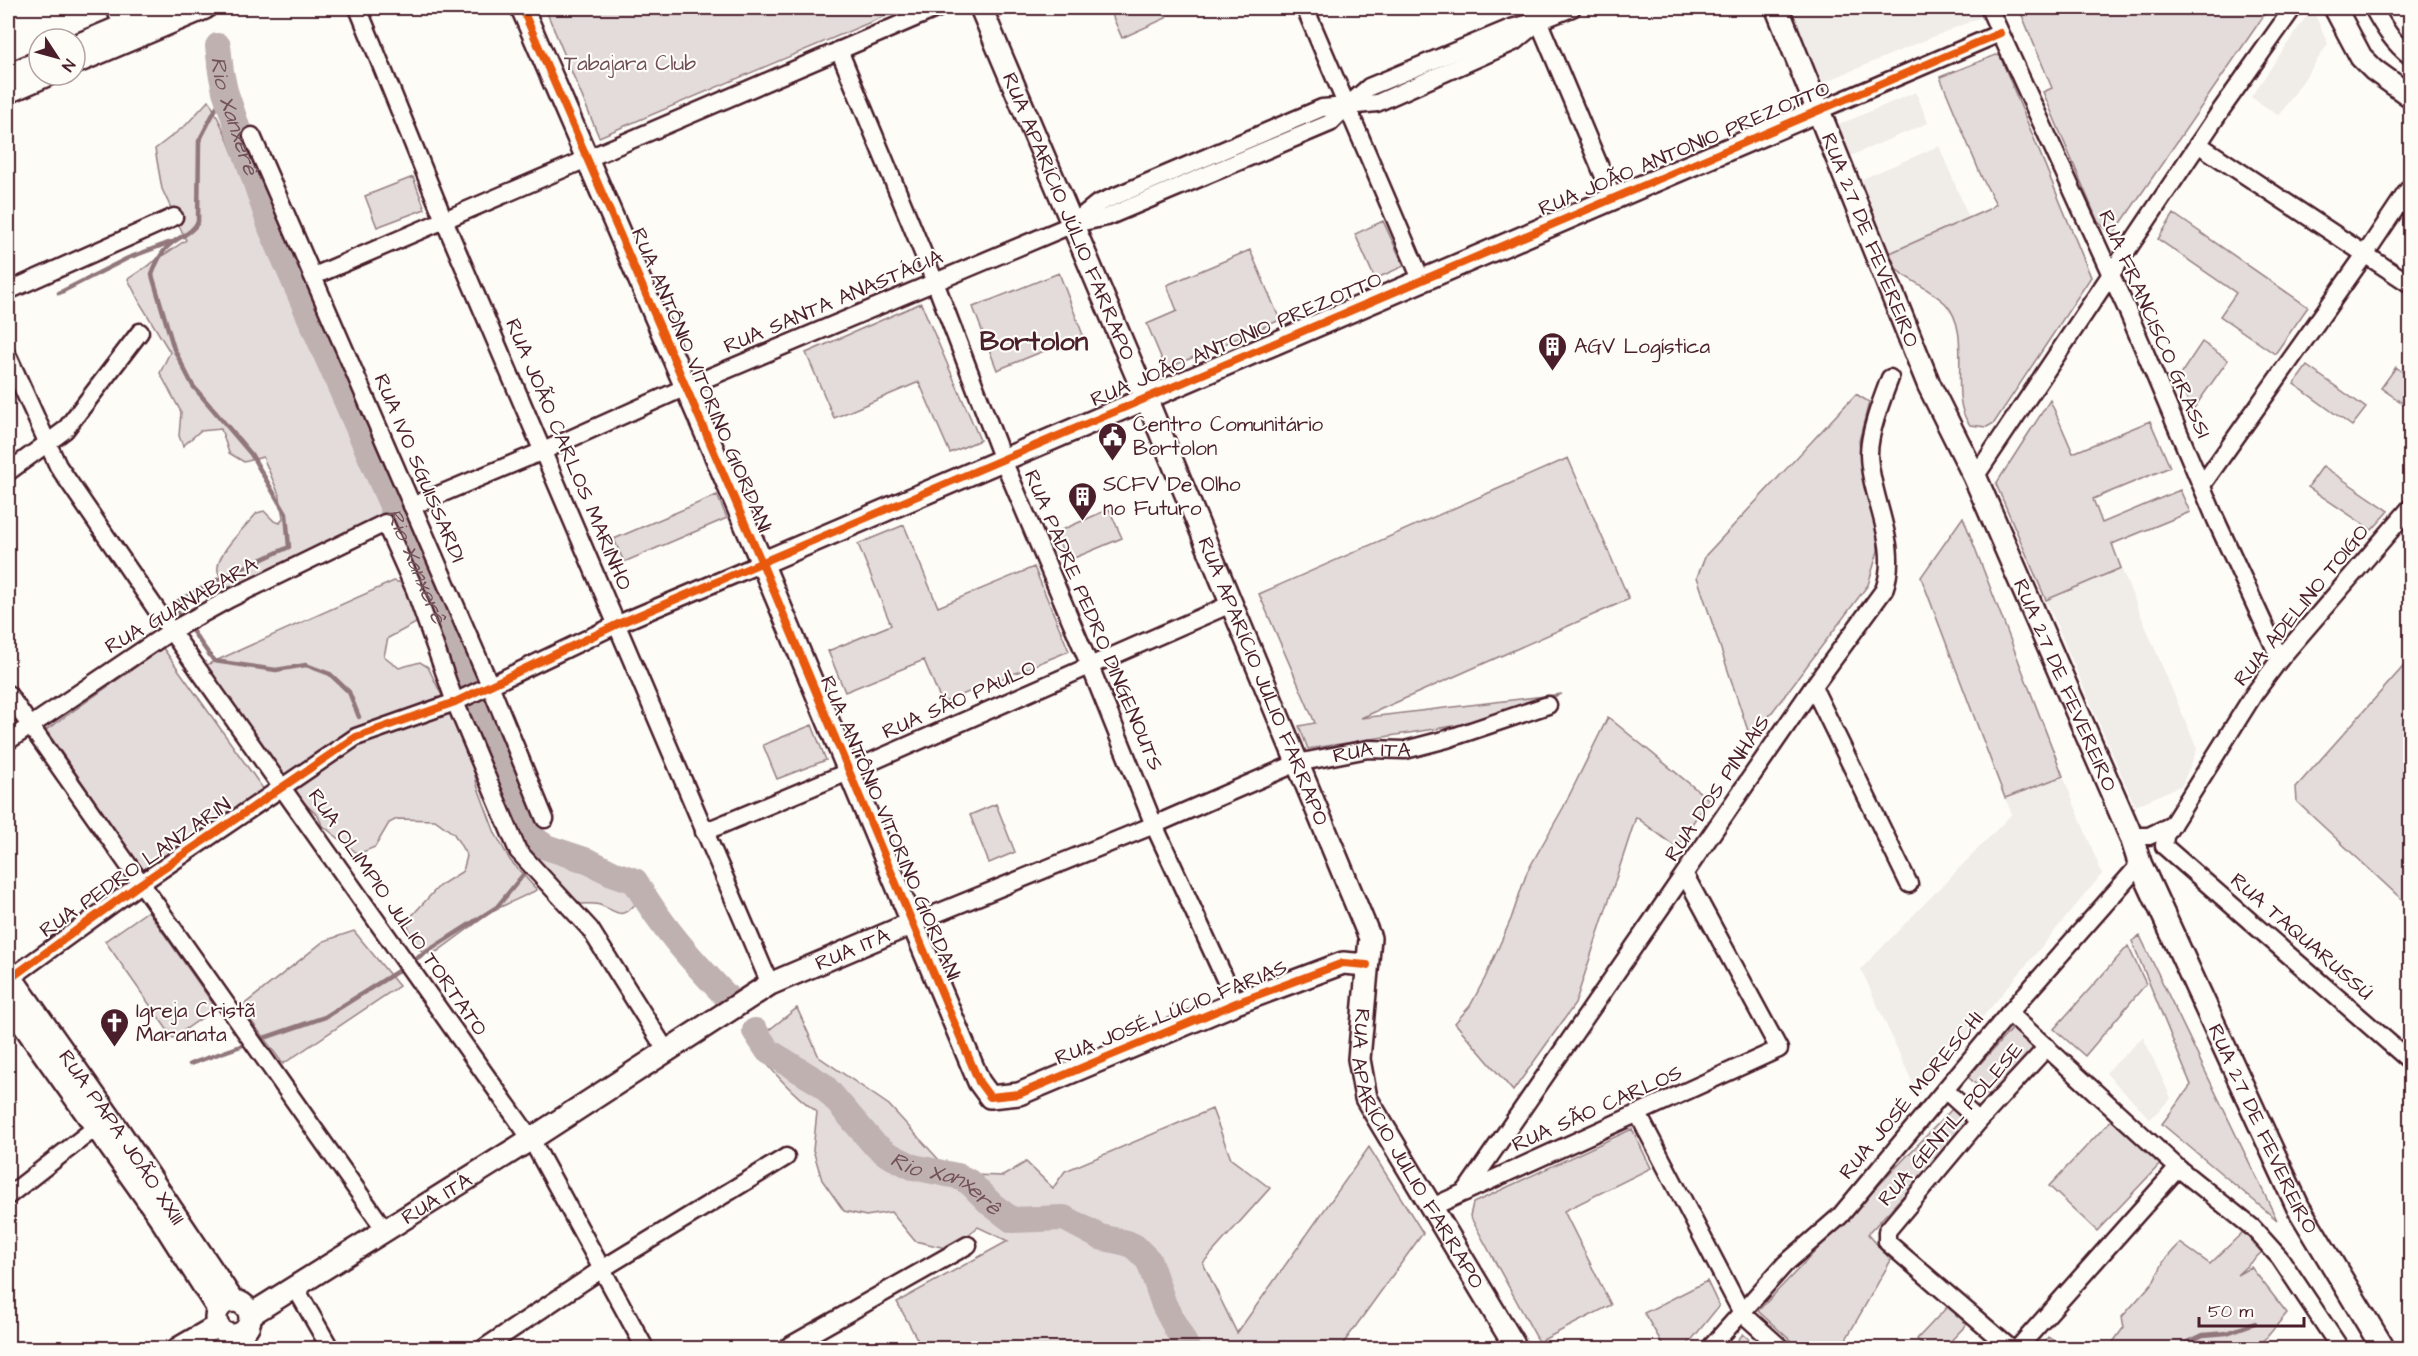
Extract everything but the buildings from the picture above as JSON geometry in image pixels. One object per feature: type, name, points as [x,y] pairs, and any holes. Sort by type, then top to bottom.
[{"type":"main road","name":"RUA 27 DE FEVEREIRO","points":[[1777,8],[1820,110],[1929,386],[1975,477],[2131,836],[2140,864],[2298,1207],[2383,1348]]},
{"type":"street","points":[[87,50],[122,25],[166,8]]},
{"type":"street","points":[[122,25],[205,8]]},
{"type":"street","name":"RUA JOÃO CARLOS MARINHO","points":[[358,8],[444,220],[770,984]]},
{"type":"street","name":"RUA ANTÔNIO VITORINO GIORDANI","points":[[522,8],[762,563],[979,1082],[990,1097]]},
{"type":"street","points":[[314,276],[938,8]]},
{"type":"street","name":"RUA APARÍCIO JÚLIO FARRAPO","points":[[981,8],[1370,938],[1359,1059],[1366,1098],[1516,1348]]},
{"type":"street","points":[[1305,8],[1421,279]]},
{"type":"street","name":"RUA SANTA ANASTÁCIA","points":[[1209,165],[1267,131],[1322,108],[1377,103],[1417,76],[1466,54],[1514,42],[1536,14],[1572,8]]},
{"type":"street","name":"RUA FRANCISCO GRASSI","points":[[1989,8],[2111,275],[2280,659]]},
{"type":"street","points":[[1975,477],[2198,144],[2293,8]]},
{"type":"street","points":[[2335,8],[2361,57],[2374,70],[2410,96]]},
{"type":"street","points":[[2373,8],[2399,47],[2410,56]]},
{"type":"street","points":[[1536,14],[1613,198]]},
{"type":"street","name":"RUA JOÃO ANTONIO PREZOTTO","points":[[474,693],[618,624],[2000,33]]},
{"type":"street","name":"RUA PADRE PEDRO DINGENOUTS","points":[[839,50],[935,282],[1003,460],[1154,825],[1236,1003]]},
{"type":"street","points":[[8,75],[27,67]]},
{"type":"street","points":[[8,92],[27,84]]},
{"type":"street","name":"RUA SANTA ANASTÁCIA","points":[[412,506],[686,387],[1073,224],[1107,217],[1152,189],[1209,165],[1274,147],[1330,123],[1347,106]]},
{"type":"street","points":[[1267,131],[1274,147]]},
{"type":"street","name":"RUA IVO SGUISSARDI","points":[[252,136],[412,506],[474,693],[518,851],[590,929],[667,1052]]},
{"type":"street","points":[[2198,144],[2410,284]]},
{"type":"street","points":[[2202,485],[2366,254],[2410,187]]},
{"type":"street","points":[[8,291],[174,217]]},
{"type":"street","points":[[8,472],[65,430],[140,332]]},
{"type":"street","name":"RUA OLIMPIO JULIO TORTATO","points":[[8,356],[58,466],[171,631],[531,1139],[645,1348]]},
{"type":"street","name":"RUA DOS PINHAIS","points":[[1465,1192],[1813,687],[1884,590],[1889,577],[1888,546],[1869,453],[1874,428],[1890,378]]},
{"type":"street","name":"RUA ADELINO TOIGO","points":[[2164,846],[2165,836],[2254,694],[2280,659],[2410,508]]},
{"type":"street","name":"RUA IVO SGUISSARDI","points":[[385,523],[415,590],[545,819]]},
{"type":"street","name":"RUA GUANABARA","points":[[8,741],[171,631],[229,598],[385,523]]},
{"type":"street","name":"RUA SÃO PAULO","points":[[704,832],[848,772],[1231,604]]},
{"type":"street","points":[[1813,687],[1909,884]]},
{"type":"street","name":"RUA PEDRO LANZARIN","points":[[9,977],[281,786],[356,737],[474,693]]},
{"type":"street","points":[[8,694],[386,1230]]},
{"type":"street","name":"RUA ITÁ","points":[[250,1315],[531,1139],[770,984],[912,922],[1154,825],[1297,763],[1368,749],[1405,750],[1466,733],[1548,705]]},
{"type":"street","points":[[2131,836],[2149,836],[2173,825]]},
{"type":"street","name":"RUA TAQUARUSSÚ","points":[[2164,846],[2410,1061]]},
{"type":"street","name":"RUA JOSÉ MORESCHI","points":[[1710,1348],[1785,1264],[1840,1216],[2009,1013],[2140,864]]},
{"type":"street","name":"RUA SÃO CARLOS","points":[[1432,1207],[1779,1049],[1685,875]]},
{"type":"street","name":"RUA JOSÉ LÚCIO FARIAS","points":[[990,1097],[1019,1094],[1236,1003],[1343,963],[1367,965]]},
{"type":"street","name":"RUA PAPA JOÃO XXIII","points":[[9,977],[65,1069],[165,1212],[223,1312]]},
{"type":"street","name":"RUA PAPA JOÃO XXIII","points":[[8,1003],[65,1069]]},
{"type":"street","points":[[2009,1013],[2178,1168],[2253,1228],[2280,1258],[2340,1348]]},
{"type":"street","name":"RUA GENTIL POLESE","points":[[2010,1348],[1887,1242],[1887,1231],[1979,1121],[2047,1047]]},
{"type":"street","points":[[1945,1090],[1979,1121]]},
{"type":"street","points":[[1638,1114],[1742,1313],[1781,1348]]},
{"type":"street","points":[[8,1196],[103,1122]]},
{"type":"street","points":[[483,1348],[602,1269],[786,1157]]},
{"type":"street","points":[[2018,1348],[2178,1168]]},
{"type":"street","points":[[786,1348],[968,1245]]},
{"type":"street","points":[[295,1287],[330,1348]]},
{"type":"street","points":[[179,1348],[223,1312],[244,1305],[250,1315],[249,1326],[241,1334],[225,1334],[223,1312]]},
{"type":"shaded area","points":[[1805,8],[1977,8],[1981,17],[1822,83],[1793,13]]},
{"type":"shaded area","points":[[2312,8],[2328,44],[2279,116],[2251,97]]},
{"type":"shaded area","points":[[1916,92],[1928,123],[1850,156],[1838,125]]},
{"type":"shaded area","points":[[1939,146],[1969,218],[1890,253],[1860,180]]},
{"type":"shaded area","points":[[2121,568],[2197,749],[2182,785],[2135,806],[2046,600]]},
{"type":"shaded area","points":[[2063,776],[2102,874],[1918,1095],[1861,969],[2012,814],[2005,798]]},
{"type":"shaded area","points":[[2143,1037],[2171,1098],[2150,1119],[2106,1073]]},
{"type":"green space","name":"Tabajara Club","points":[[545,8],[904,8],[599,137]]},
{"type":"green space","points":[[1109,8],[1161,8],[1166,18],[1122,38]]},
{"type":"green space","points":[[2019,8],[2269,8],[2113,235],[2098,222],[2043,92],[2052,88]]},
{"type":"green space","points":[[1996,55],[2000,56],[2091,277],[1994,423],[1987,427],[1970,425],[1963,413],[1959,382],[1960,348],[1954,316],[1945,303],[1902,274],[1896,268],[1890,253],[1996,204],[1982,178],[1940,77]]},
{"type":"green space","points":[[209,100],[225,133],[289,296],[351,436],[369,466],[387,511],[342,537],[295,557],[275,571],[237,587],[229,587],[220,575],[218,564],[221,557],[232,540],[257,513],[264,511],[274,521],[280,523],[283,518],[280,497],[263,457],[244,462],[229,453],[221,429],[200,431],[183,446],[179,436],[181,412],[160,373],[170,352],[128,279],[186,240],[162,189],[155,149],[186,125]]},
{"type":"green space","points":[[413,177],[425,209],[377,227],[365,196]]},
{"type":"green space","points":[[2174,214],[2308,307],[2275,354],[2220,316],[2236,293],[2158,239]]},
{"type":"green space","points":[[1383,221],[1404,266],[1375,279],[1355,234]]},
{"type":"green space","points":[[1250,250],[1280,320],[1166,369],[1147,324],[1177,311],[1167,285]]},
{"type":"green space","points":[[1059,273],[1083,335],[997,370],[973,307]]},
{"type":"green space","points":[[921,303],[980,440],[950,453],[919,382],[834,418],[806,353]]},
{"type":"green space","points":[[2202,342],[2228,360],[2192,411],[2178,378]]},
{"type":"green space","points":[[2307,366],[2366,408],[2352,426],[2294,384]]},
{"type":"green space","points":[[2396,367],[2410,378],[2410,408],[2381,388]]},
{"type":"green space","points":[[1856,394],[1869,402],[1859,441],[1864,477],[1877,521],[1878,551],[1868,585],[1751,740],[1697,577],[1706,555]]},
{"type":"green space","points":[[2050,400],[2073,453],[2150,421],[2170,467],[2093,499],[2102,523],[2180,490],[2190,512],[2112,544],[2121,568],[2046,600],[1996,484]]},
{"type":"green space","points":[[1568,458],[1629,599],[1361,718],[1562,694],[1472,723],[1308,749],[1299,726],[1315,723],[1259,594]]},
{"type":"green space","points":[[2323,466],[2389,511],[2372,530],[2308,487]]},
{"type":"green space","points":[[717,495],[727,518],[624,562],[614,539]]},
{"type":"green space","points":[[1109,509],[1122,538],[1067,561],[1055,533]]},
{"type":"green space","points":[[1963,517],[2063,776],[2005,798],[1921,577]]},
{"type":"green space","points":[[904,525],[938,607],[1034,567],[1069,651],[942,703],[924,660],[845,692],[828,651],[891,625],[858,544]]},
{"type":"green space","points":[[394,581],[406,584],[420,621],[388,638],[384,656],[399,668],[420,662],[428,667],[471,756],[477,785],[495,833],[510,860],[537,890],[494,910],[438,951],[429,954],[413,946],[407,921],[439,886],[463,871],[467,856],[454,834],[435,820],[397,819],[389,823],[375,847],[358,854],[322,825],[318,816],[293,792],[204,666]]},
{"type":"green space","points":[[163,648],[264,790],[143,870],[46,730]]},
{"type":"green space","points":[[2410,659],[2410,907],[2297,802],[2296,787]]},
{"type":"green space","points":[[1608,717],[1708,799],[1677,848],[1636,817],[1575,1004],[1513,1091],[1455,1023],[1470,1006],[1485,978],[1511,919],[1527,872],[1563,808]]},
{"type":"green space","points":[[812,725],[826,760],[777,779],[763,745]]},
{"type":"green space","points":[[996,804],[1015,852],[989,863],[970,815]]},
{"type":"green space","points":[[524,849],[621,882],[634,890],[637,903],[623,913],[597,904],[576,904]]},
{"type":"green space","points":[[148,911],[216,1008],[173,1038],[105,941]]},
{"type":"green space","points":[[354,931],[399,986],[283,1064],[241,1007],[324,941]]},
{"type":"green space","points":[[2140,936],[2277,1220],[2162,1124],[2191,1085],[2132,941]]},
{"type":"green space","points":[[2128,946],[2146,984],[2085,1056],[2054,1029]]},
{"type":"green space","points":[[797,1008],[819,1057],[889,1105],[940,1161],[971,1175],[1003,1176],[1026,1162],[1053,1188],[1065,1171],[1212,1109],[1231,1159],[1270,1188],[1203,1263],[1237,1333],[1369,1147],[1423,1233],[1340,1348],[922,1348],[897,1302],[1008,1241],[978,1227],[950,1249],[915,1241],[891,1212],[866,1216],[844,1211],[822,1180],[813,1150],[817,1112],[781,1080],[751,1044]]},
{"type":"green space","points":[[2017,1023],[2040,1044],[1991,1098],[1968,1077]]},
{"type":"green space","points":[[1953,1108],[1969,1124],[1868,1234],[1891,1260],[1841,1348],[1799,1348],[1758,1311]]},
{"type":"green space","points":[[2115,1116],[2163,1161],[2097,1231],[2049,1186]]},
{"type":"green space","points":[[1632,1129],[1651,1168],[1564,1211],[1611,1305],[1539,1342],[1470,1216],[1473,1203]]},
{"type":"green space","points":[[2246,1229],[2263,1251],[2237,1275],[2251,1267],[2287,1313],[2267,1337],[2253,1348],[2117,1348],[2113,1342],[2124,1327],[2122,1317],[2154,1281],[2164,1261],[2180,1243],[2210,1264]]},
{"type":"green space","points":[[1707,1281],[1719,1306],[1685,1348],[1665,1348],[1644,1313]]},
{"type":"green space","points":[[1949,1305],[1968,1323],[1944,1348],[1927,1348],[1917,1339]]},
{"type":"green space","points":[[1743,1334],[1759,1348],[1731,1348]]},
{"type":"green space","points":[[2048,1337],[2064,1348],[2041,1348]]},
{"type":"waterway","name":"Rio Xanxerê","points":[[218,46],[225,91],[271,228],[399,522],[508,781],[519,799],[530,836],[546,847],[588,861],[635,881],[655,913],[678,942],[728,998]]},
{"type":"waterway","points":[[179,614],[173,604],[221,578],[289,547],[286,514],[251,454],[193,386],[174,349],[152,275],[157,261],[165,250],[189,232],[198,222],[199,141],[225,91]]},
{"type":"waterway","points":[[59,293],[128,258],[171,242]]},
{"type":"waterway","points":[[193,632],[214,661],[276,670],[306,665],[330,674],[349,692],[359,717]]},
{"type":"waterway","points":[[538,857],[546,847]]},
{"type":"waterway","points":[[417,958],[497,907],[523,875]]},
{"type":"waterway","points":[[264,1038],[325,1017],[398,971]]},
{"type":"waterway","name":"Rio Xanxerê","points":[[755,1031],[768,1051],[823,1085],[873,1143],[887,1154],[913,1167],[957,1176],[969,1182],[991,1204],[1012,1220],[1064,1218],[1100,1237],[1135,1247],[1149,1261],[1164,1305],[1187,1348]]},
{"type":"waterway","points":[[190,1064],[241,1046]]},
{"type":"waterway","points":[[2176,1348],[2203,1335],[2227,1333],[2255,1323]]},
{"type":"cycle path","points":[[522,8],[762,563],[979,1082],[990,1097],[1019,1094],[1236,1003],[1343,963],[1367,965]]},
{"type":"cycle path","points":[[8,980],[140,884],[356,737],[455,702],[618,624],[2000,33]]},
{"type":"place","name":"AGV Logística","points":[[1553,372]]},
{"type":"place","name":"Centro Comunitário Bortolon","points":[[1112,462]]},
{"type":"place","name":"SCFV De Olho no Futuro","points":[[1082,522]]},
{"type":"place","name":"Igreja Cristã Maranata","points":[[115,1048]]},
{"type":"district","name":"Bortolon","points":[[1034,341]]}]
